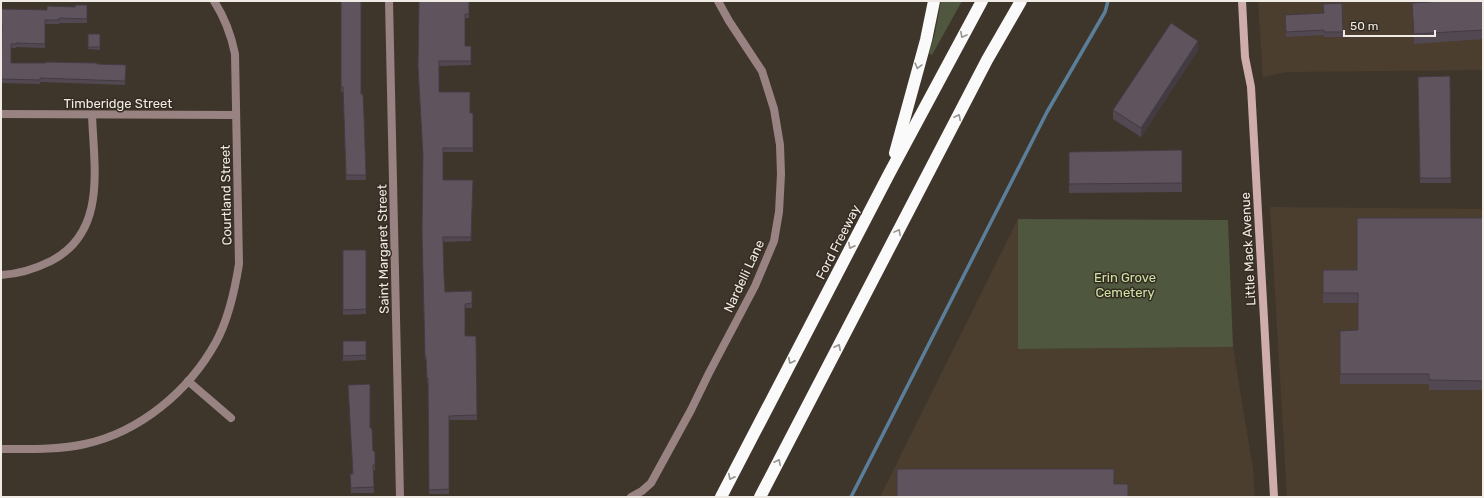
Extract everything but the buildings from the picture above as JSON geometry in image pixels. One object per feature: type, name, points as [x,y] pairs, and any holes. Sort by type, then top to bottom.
[{"type":"highway","points":[[889,174],[926,40],[934,1]]},
{"type":"highway","name":"Ford Freeway","points":[[721,497],[889,174],[982,1]]},
{"type":"highway","points":[[760,497],[987,60],[1021,1]]},
{"type":"main road","name":"Little Mack Avenue","points":[[1242,1],[1246,57],[1251,87],[1274,497]]},
{"type":"street","name":"Courtland Street","points":[[1,449],[63,448],[94,442],[129,427],[148,416],[165,403],[188,381],[204,362],[216,342],[232,295],[239,264],[235,54],[232,37],[224,16],[214,1]]},
{"type":"street","name":"Saint Margaret Street","points":[[389,1],[400,497]]},
{"type":"street","name":"Nardelli Lane","points":[[631,497],[642,491],[651,483],[692,410],[709,373],[755,286],[774,241],[779,212],[781,174],[780,145],[774,109],[762,71],[729,21],[718,1]]},
{"type":"street","name":"Timberidge Street","points":[[1,114],[236,115]]},
{"type":"street","points":[[1,275],[24,272],[42,266],[72,247],[82,233],[90,213],[94,191],[92,115]]},
{"type":"street","points":[[188,381],[231,418]]},
{"type":"shaded area","points":[[1258,1],[1483,1],[1483,70],[1287,72],[1263,77]]},
{"type":"shaded area","points":[[1270,207],[1483,209],[1483,497],[1287,497]]},
{"type":"shaded area","points":[[1018,219],[1018,349],[1233,347],[1253,469],[1255,497],[880,497]]},
{"type":"green space","points":[[941,1],[962,1],[932,55],[929,53],[935,33]]},
{"type":"green space","name":"Erin Grove Cemetery","points":[[1018,219],[1228,220],[1233,347],[1018,349]]},
{"type":"waterway","points":[[851,497],[1047,112],[1105,12],[1108,1]]}]
